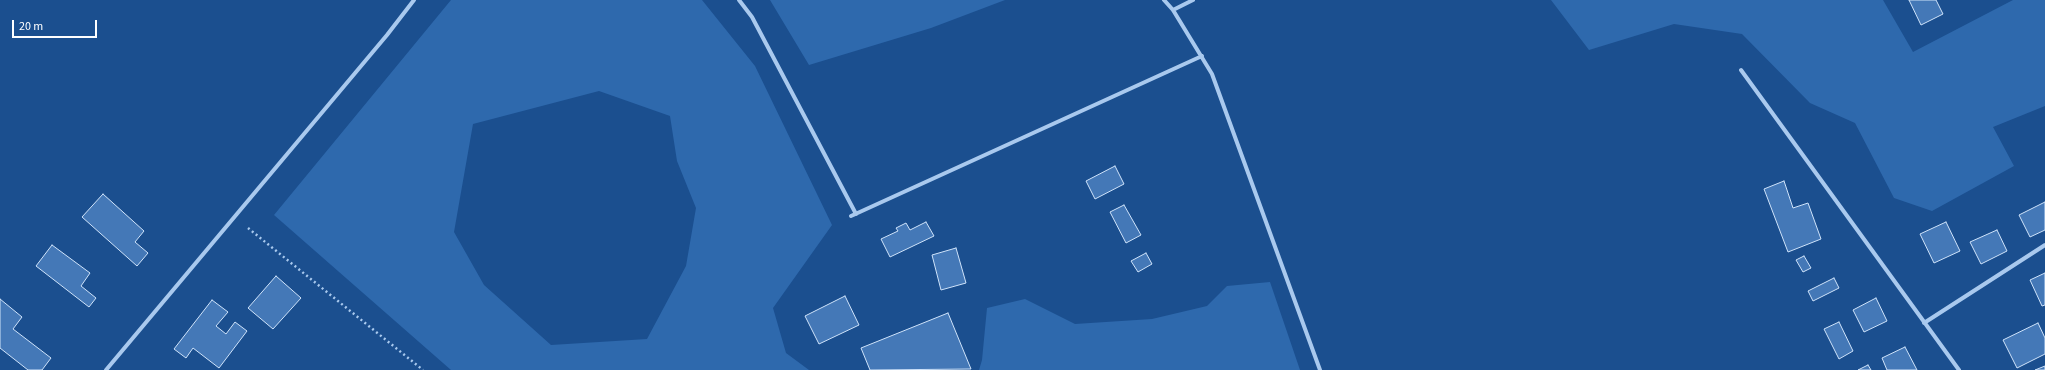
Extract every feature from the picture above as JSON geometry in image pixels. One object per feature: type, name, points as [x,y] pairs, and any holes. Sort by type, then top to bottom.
[{"type":"street","points":[[106,370],[387,35],[414,0]]},
{"type":"street","points":[[739,0],[752,17],[856,214]]},
{"type":"street","points":[[1164,0],[1173,10],[1212,74],[1320,370]]},
{"type":"street","points":[[1173,10],[1193,0]]},
{"type":"street","points":[[851,216],[1202,56]]},
{"type":"street","points":[[1741,70],[1959,370]]},
{"type":"street","points":[[1924,323],[2045,245]]},
{"type":"path","points":[[235,217],[423,370]]},
{"type":"shaded area","points":[[451,0],[702,0],[755,66],[832,225],[773,308],[786,353],[809,370],[451,370],[274,215]],"holes":[[[599,91],[670,116],[677,161],[696,208],[686,266],[647,339],[551,345],[484,285],[454,232],[473,124]]]},
{"type":"shaded area","points":[[770,0],[1005,0],[931,28],[809,65]]},
{"type":"shaded area","points":[[1551,0],[1883,0],[1913,52],[2013,0],[2045,0],[2045,106],[1993,127],[2014,166],[1932,211],[1894,198],[1855,123],[1810,103],[1742,34],[1674,24],[1589,50]]},
{"type":"shaded area","points":[[1270,282],[1300,370],[979,370],[982,360],[987,308],[1025,299],[1075,324],[1152,319],[1207,306],[1227,286]]},
{"type":"building","points":[[1909,0],[1936,0],[1943,14],[1921,25]]},
{"type":"building","points":[[1115,166],[1124,184],[1095,199],[1086,181]]},
{"type":"building","points":[[1784,181],[1793,208],[1808,203],[1821,239],[1788,252],[1764,189]]},
{"type":"building","points":[[103,194],[144,231],[135,242],[148,253],[137,266],[82,217]]},
{"type":"building","points":[[2045,202],[2045,230],[2030,237],[2019,215]]},
{"type":"building","points":[[1124,205],[1141,235],[1126,243],[1110,212]]},
{"type":"building","points":[[926,222],[934,236],[890,257],[881,239],[898,231],[896,228],[906,223],[910,230]]},
{"type":"building","points":[[1946,222],[1960,251],[1934,263],[1920,234]]},
{"type":"building","points":[[1997,230],[2007,251],[1981,264],[1970,242]]},
{"type":"building","points":[[52,245],[90,273],[81,286],[96,298],[89,307],[36,266]]},
{"type":"building","points":[[956,248],[966,283],[941,290],[932,255]]},
{"type":"building","points":[[1146,253],[1152,264],[1138,272],[1131,261]]},
{"type":"building","points":[[1804,256],[1811,268],[1803,272],[1796,260]]},
{"type":"building","points":[[2045,273],[2045,305],[2042,306],[2030,280]]},
{"type":"building","points":[[276,276],[301,298],[273,329],[248,308]]},
{"type":"building","points":[[1834,278],[1839,288],[1813,301],[1808,291]]},
{"type":"building","points":[[845,296],[859,325],[819,344],[805,316]]},
{"type":"building","points":[[1876,298],[1887,321],[1864,332],[1853,310]]},
{"type":"building","points":[[0,299],[22,317],[13,329],[51,358],[42,370],[28,370],[0,348]]},
{"type":"building","points":[[212,300],[228,312],[216,326],[226,334],[235,322],[247,331],[219,368],[193,348],[186,358],[174,349]]},
{"type":"building","points":[[948,313],[971,369],[870,370],[861,348]]},
{"type":"building","points":[[1839,322],[1853,351],[1839,359],[1824,329]]},
{"type":"building","points":[[2038,323],[2045,338],[2045,354],[2017,368],[2003,340]]},
{"type":"building","points":[[1905,347],[1917,370],[1887,370],[1882,358]]},
{"type":"building","points":[[1868,365],[1871,370],[1858,370]]},
{"type":"building","points":[[2045,366],[2045,370],[2035,370]]}]
